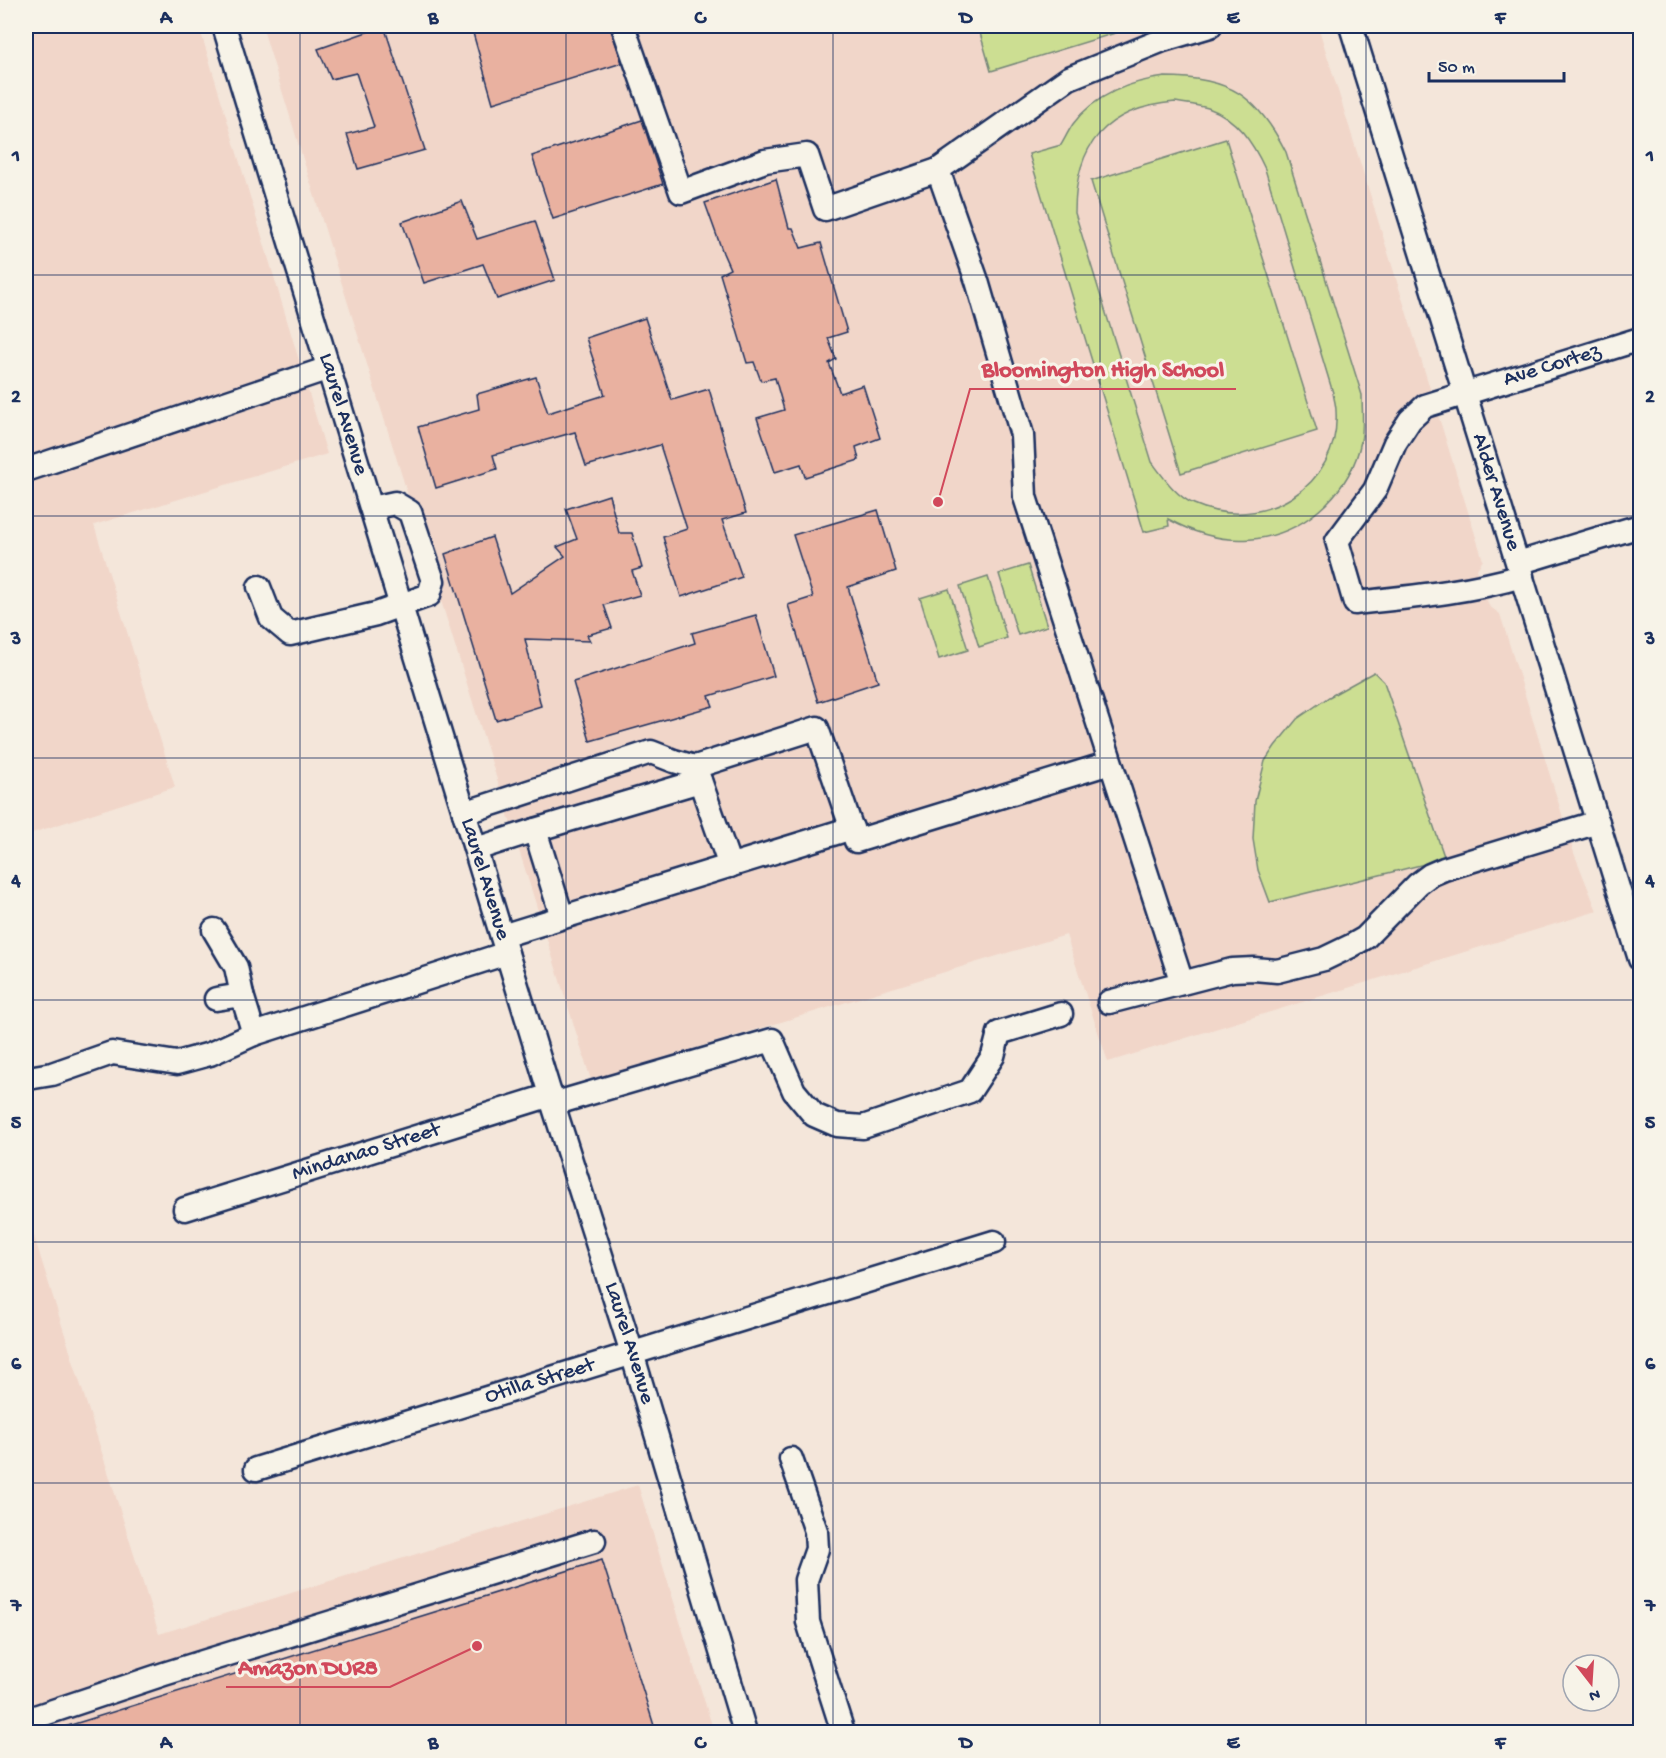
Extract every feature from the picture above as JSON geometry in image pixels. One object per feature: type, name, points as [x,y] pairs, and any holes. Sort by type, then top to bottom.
[{"type":"street","name":"Laurel Avenue","points":[[224,26],[552,1100],[632,1353],[745,1732]]},
{"type":"street","points":[[623,26],[681,192],[765,161],[807,155],[825,209],[938,170],[1069,78],[1163,40],[1210,26]]},
{"type":"street","name":"Alder Avenue","points":[[1351,26],[1598,822],[1632,903],[1641,959]]},
{"type":"street","points":[[938,170],[977,281],[1022,435],[1025,497],[1182,983]]},
{"type":"street","name":"Ave Cortez","points":[[1520,569],[1493,585],[1355,603],[1337,541],[1375,490],[1395,443],[1410,420],[1425,406],[1641,339]]},
{"type":"street","points":[[26,470],[328,368]]},
{"type":"street","points":[[259,587],[271,618],[290,634],[376,614],[429,595],[433,581],[410,512],[395,503],[372,508]]},
{"type":"street","points":[[1520,569],[1641,526]]},
{"type":"street","points":[[476,849],[698,774],[818,728],[856,841],[1110,763]]},
{"type":"street","points":[[464,813],[651,752],[698,774],[730,866]]},
{"type":"street","points":[[1109,1002],[1232,970],[1277,971],[1324,959],[1365,938],[1418,884],[1444,869],[1598,822]]},
{"type":"street","points":[[34,1077],[52,1074],[112,1053],[177,1063],[210,1054],[254,1034],[505,944],[562,917],[852,828]]},
{"type":"street","points":[[535,830],[562,917]]},
{"type":"street","points":[[214,930],[236,967],[254,1034]]},
{"type":"street","points":[[216,999],[242,995]]},
{"type":"street","name":"Mindanao Street","points":[[185,1209],[552,1100],[772,1040],[794,1091],[814,1115],[837,1125],[863,1127],[970,1091],[993,1056],[999,1033],[1061,1014]]},
{"type":"street","name":"Otilla Street","points":[[256,1469],[994,1242]]},
{"type":"street","points":[[791,1460],[816,1531],[817,1549],[806,1580],[808,1622],[843,1732]]},
{"type":"street","points":[[26,1720],[594,1541]]},
{"type":"shaded area","points":[[26,26],[199,26],[327,454],[94,525],[175,787],[26,835]]},
{"type":"shaded area","points":[[262,26],[1318,26],[1483,560],[1477,569],[1489,606],[1500,614],[1574,853],[1597,911],[1108,1062],[1066,935],[591,1080]]},
{"type":"shaded area","points":[[26,1211],[159,1634],[638,1485],[714,1732],[26,1732]]},
{"type":"green space","points":[[978,26],[1138,26],[991,71]]},
{"type":"green space","points":[[1187,78],[1224,86],[1239,93],[1252,103],[1275,132],[1286,152],[1362,395],[1361,441],[1356,459],[1344,483],[1326,504],[1308,519],[1270,536],[1230,539],[1209,536],[1168,519],[1169,526],[1144,532],[1029,154],[1061,145],[1073,124],[1102,97],[1126,86],[1152,79]],"holes":[[[1175,102],[1208,108],[1227,118],[1243,132],[1260,159],[1333,393],[1336,411],[1334,438],[1325,462],[1311,482],[1292,497],[1270,508],[1245,513],[1220,512],[1194,504],[1171,486],[1152,462],[1075,213],[1076,189],[1081,167],[1088,149],[1099,134],[1130,112]]]},
{"type":"green space","points":[[1226,139],[1317,431],[1181,473],[1091,181]]},
{"type":"green space","points":[[1028,565],[1047,626],[1018,635],[999,574]]},
{"type":"green space","points":[[988,577],[1007,638],[979,647],[960,586]]},
{"type":"green space","points":[[949,589],[968,650],[939,659],[920,598]]},
{"type":"green space","points":[[1374,672],[1384,682],[1445,859],[1270,902],[1258,870],[1253,839],[1255,801],[1265,761],[1297,719],[1329,697]]},
{"type":"building","points":[[384,26],[425,150],[358,169],[347,134],[374,127],[356,73],[331,79],[318,49]]},
{"type":"building","points":[[471,26],[610,26],[622,63],[493,103]]},
{"type":"building","points":[[642,120],[663,184],[553,219],[532,156]]},
{"type":"building","points":[[776,179],[789,228],[793,228],[801,248],[821,243],[847,332],[828,338],[836,359],[829,363],[840,393],[863,385],[880,438],[856,447],[859,460],[805,477],[801,464],[775,472],[757,418],[784,410],[775,378],[761,381],[754,362],[747,363],[720,274],[730,269],[705,203]]},
{"type":"building","points":[[462,201],[477,239],[535,221],[555,280],[497,299],[483,264],[424,283],[402,222]]},
{"type":"building","points":[[645,318],[672,400],[709,389],[746,513],[722,520],[742,577],[681,597],[663,537],[687,529],[660,445],[586,466],[575,432],[493,455],[497,469],[436,488],[418,427],[479,409],[477,394],[536,377],[548,413],[605,395],[586,338]]},
{"type":"building","points":[[609,495],[619,533],[632,533],[642,568],[632,571],[640,595],[604,605],[612,628],[587,635],[590,641],[525,639],[541,706],[496,720],[445,554],[492,537],[510,593],[565,556],[557,547],[577,539],[566,509]]},
{"type":"building","points":[[878,510],[896,571],[848,587],[878,682],[818,702],[788,605],[813,597],[793,535]]},
{"type":"building","points":[[756,615],[774,676],[709,696],[713,706],[590,741],[573,682],[695,643],[692,633]]},
{"type":"building","points":[[602,1560],[656,1732],[59,1732],[58,1729]]},
{"type":"place","name":"Bloomington High School","points":[[938,502]]},
{"type":"place","name":"Amazon DUR8","points":[[477,1646]]}]
